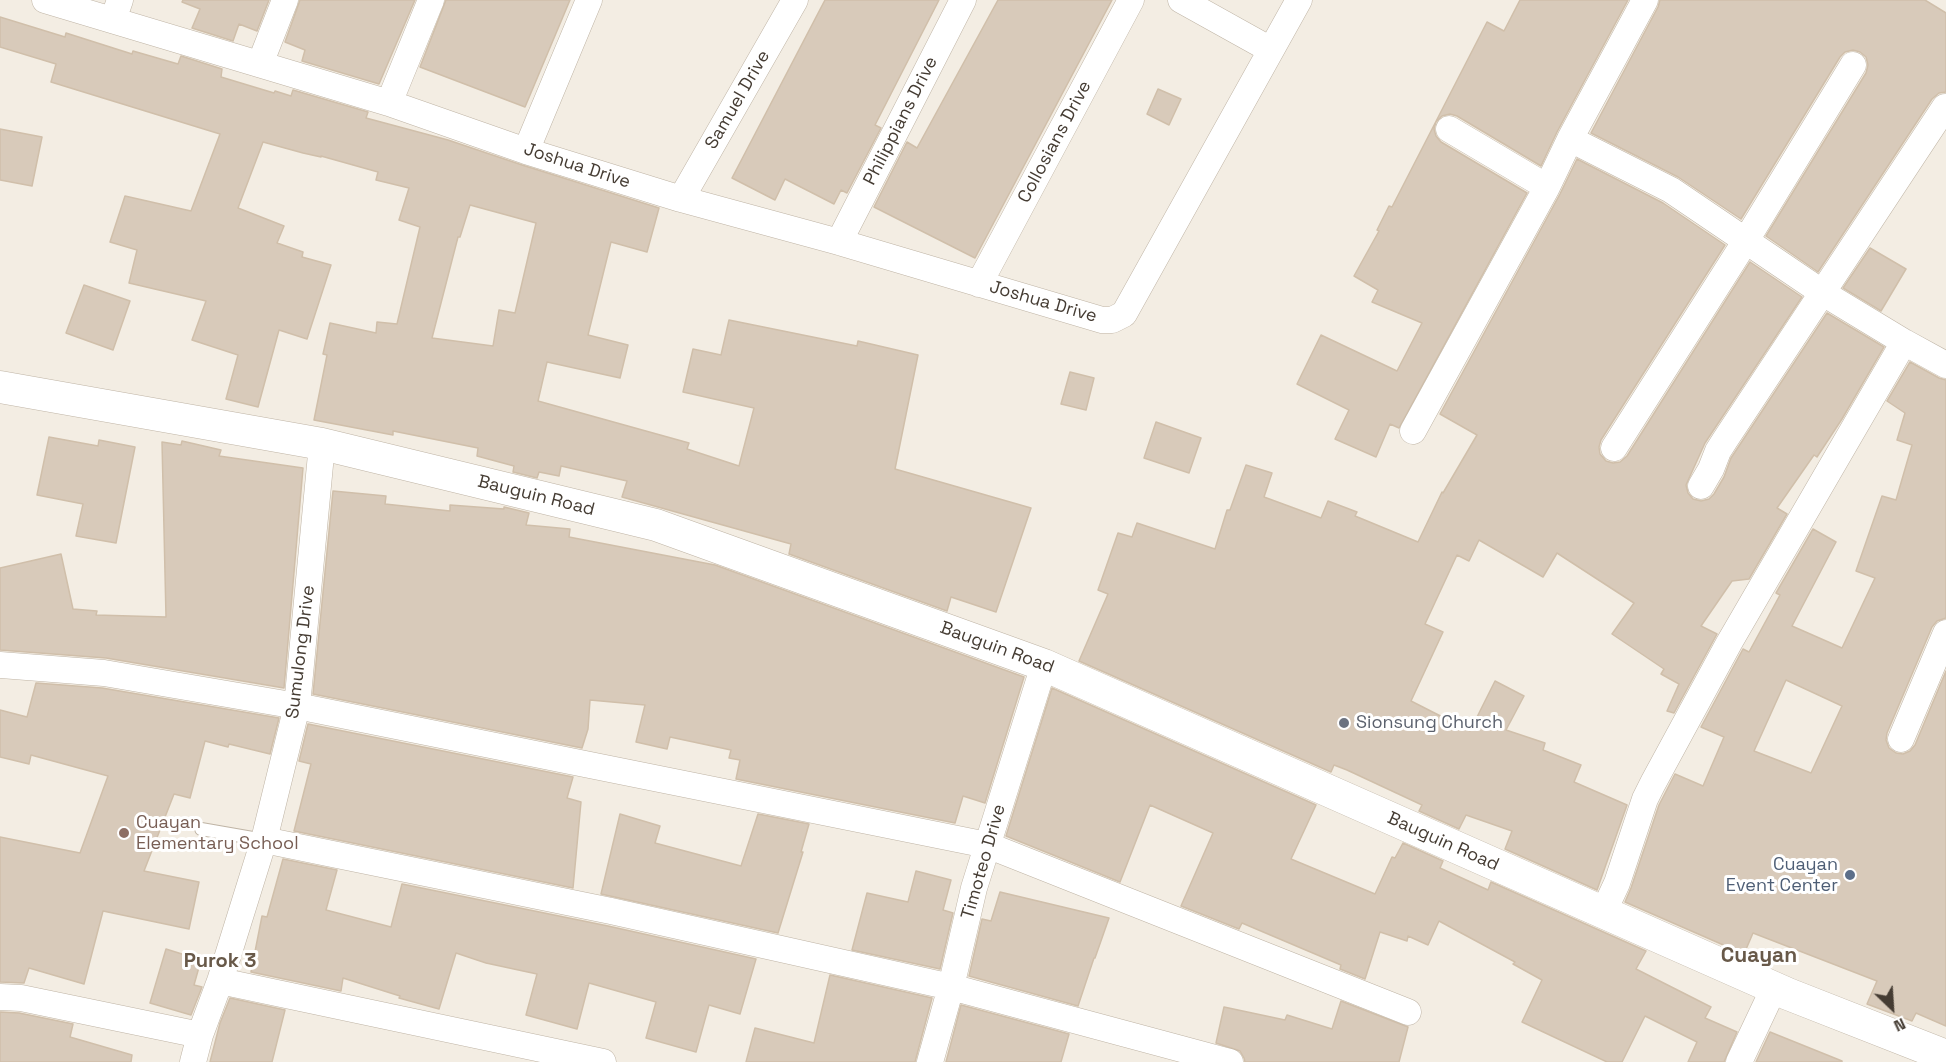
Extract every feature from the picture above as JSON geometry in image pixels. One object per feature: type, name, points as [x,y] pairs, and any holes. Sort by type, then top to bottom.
[{"type":"street","name":"Joshua Drive","points":[[45,0],[116,10],[260,64],[389,103],[526,151],[681,199],[1102,320],[1112,320],[1124,314],[1271,50]]},
{"type":"street","points":[[260,64],[285,0]]},
{"type":"street","points":[[389,103],[430,0]]},
{"type":"street","points":[[526,151],[589,0]]},
{"type":"street","name":"Samuel Drive","points":[[681,199],[795,0]]},
{"type":"street","name":"Philippians Drive","points":[[839,243],[963,0]]},
{"type":"street","name":"Collosians Drive","points":[[980,284],[1131,0]]},
{"type":"street","points":[[1181,0],[1271,50],[1299,0]]},
{"type":"street","points":[[1413,431],[1547,187],[1645,0]]},
{"type":"street","points":[[1614,448],[1745,242],[1853,65]]},
{"type":"street","points":[[1701,486],[1718,451],[1945,107]]},
{"type":"street","points":[[1449,129],[1547,187]]},
{"type":"street","points":[[1570,140],[1671,190],[1823,293],[1946,365]]},
{"type":"street","points":[[1603,913],[1617,883],[1653,783],[1729,643],[1904,342]]},
{"type":"street","name":"Bauguin Road","points":[[0,387],[322,444],[656,525],[1044,665],[1774,988],[1946,1056]]},
{"type":"street","name":"Sumulong Drive","points":[[193,1062],[264,840],[297,706],[322,444]]},
{"type":"street","points":[[1901,740],[1946,633]]},
{"type":"street","points":[[0,665],[105,673],[297,706],[987,845],[1408,1012]]},
{"type":"street","name":"Timoteo Drive","points":[[930,1062],[951,987],[974,888],[1044,665]]},
{"type":"street","points":[[264,840],[622,914],[951,987],[1230,1062]]},
{"type":"street","points":[[220,981],[603,1062]]},
{"type":"street","points":[[1739,1062],[1774,988]]},
{"type":"street","points":[[0,997],[21,998],[200,1035]]},
{"type":"lane","points":[[201,829],[264,840]]},
{"type":"building","points":[[183,0],[269,0],[257,31],[239,24],[233,41],[192,28],[200,9],[182,2]]},
{"type":"building","points":[[300,0],[415,0],[379,84],[302,61],[305,50],[285,42]]},
{"type":"building","points":[[446,0],[570,0],[525,107],[420,67]]},
{"type":"building","points":[[825,0],[939,0],[875,125],[881,128],[847,193],[841,190],[834,204],[785,179],[775,200],[732,178]]},
{"type":"building","points":[[998,0],[1112,0],[975,258],[874,207],[907,142],[917,148]]},
{"type":"building","points":[[1520,0],[1628,0],[1541,166],[1457,116],[1450,114],[1442,116],[1436,122],[1434,129],[1441,142],[1527,193],[1399,428],[1390,424],[1376,457],[1335,439],[1349,410],[1297,384],[1321,335],[1397,371],[1422,323],[1372,302],[1378,290],[1354,276],[1487,22],[1504,31]]},
{"type":"building","points":[[1660,0],[1925,0],[1946,13],[1946,92],[1939,93],[1932,99],[1818,272],[1766,236],[1866,73],[1868,65],[1866,57],[1853,50],[1845,52],[1840,57],[1741,219],[1678,177],[1591,133]]},
{"type":"building","points":[[0,17],[65,37],[66,33],[132,54],[133,51],[178,64],[181,56],[222,69],[221,77],[274,93],[275,91],[291,96],[293,90],[368,112],[366,118],[448,140],[659,208],[647,252],[611,242],[588,335],[628,345],[620,378],[547,362],[538,401],[689,443],[687,449],[739,466],[754,408],[683,392],[693,349],[721,355],[729,320],[857,346],[858,341],[918,355],[895,469],[1031,508],[996,612],[951,597],[947,611],[789,554],[791,544],[622,497],[627,481],[561,466],[559,476],[539,472],[537,478],[513,472],[514,466],[477,456],[478,448],[393,431],[393,435],[314,420],[327,355],[323,354],[330,323],[376,333],[377,322],[397,324],[420,227],[399,220],[409,188],[376,180],[378,172],[263,142],[238,208],[284,226],[277,243],[303,252],[302,257],[331,265],[307,339],[279,330],[258,407],[226,399],[238,355],[192,340],[206,301],[129,283],[137,250],[110,242],[125,196],[191,211],[220,134],[51,82],[56,64],[0,47]],"holes":[[[470,205],[536,223],[515,313],[499,310],[493,346],[432,338],[458,237],[460,237]]]},
{"type":"building","points":[[1158,89],[1181,99],[1169,125],[1147,114]]},
{"type":"building","points":[[0,129],[42,137],[32,186],[0,180]]},
{"type":"building","points":[[1577,159],[1663,203],[1725,245],[1601,440],[1600,454],[1606,461],[1620,462],[1627,456],[1750,262],[1802,297],[1705,443],[1686,485],[1693,499],[1701,501],[1709,499],[1714,494],[1731,458],[1827,313],[1884,347],[1817,457],[1814,455],[1777,508],[1787,514],[1749,579],[1732,581],[1701,626],[1717,634],[1674,713],[1667,711],[1679,684],[1661,674],[1664,669],[1612,634],[1634,603],[1557,553],[1543,577],[1479,540],[1469,561],[1457,555],[1425,624],[1443,632],[1411,701],[1470,731],[1495,681],[1524,696],[1506,730],[1545,743],[1543,750],[1581,765],[1574,782],[1627,805],[1597,890],[1505,849],[1512,831],[1466,815],[1459,829],[1419,811],[1422,805],[1347,770],[1334,765],[1331,772],[1079,661],[1108,594],[1098,590],[1118,533],[1132,537],[1137,523],[1215,549],[1227,510],[1230,510],[1246,465],[1272,473],[1264,497],[1321,518],[1328,501],[1357,512],[1355,516],[1418,542],[1442,492],[1477,435],[1440,414]]},
{"type":"building","points":[[1870,248],[1906,269],[1881,311],[1843,288]]},
{"type":"building","points":[[84,285],[130,301],[113,350],[66,333]]},
{"type":"building","points":[[1910,362],[1946,380],[1946,618],[1937,621],[1932,627],[1886,740],[1889,748],[1896,753],[1903,754],[1910,751],[1915,745],[1946,671],[1946,1026],[1916,1013],[1912,1021],[1867,1004],[1877,981],[1753,933],[1744,954],[1625,902],[1659,805],[1675,774],[1703,786],[1724,737],[1701,727],[1743,649],[1749,652],[1780,595],[1776,593],[1813,529],[1836,542],[1792,626],[1842,648],[1875,578],[1856,571],[1882,496],[1896,500],[1912,445],[1897,440],[1905,413],[1887,401]],"holes":[[[1786,680],[1842,706],[1811,773],[1754,751]]]},
{"type":"building","points":[[1070,372],[1094,378],[1086,410],[1061,404]]},
{"type":"building","points":[[1156,422],[1201,438],[1189,473],[1144,458]]},
{"type":"building","points":[[49,437],[98,446],[99,440],[135,447],[116,543],[76,536],[83,504],[37,495]]},
{"type":"building","points":[[182,441],[221,450],[219,456],[303,468],[284,688],[106,658],[0,650],[0,568],[61,554],[73,609],[97,611],[96,615],[166,617],[162,442],[181,445]]},
{"type":"building","points":[[333,491],[386,496],[385,504],[450,511],[450,505],[504,509],[504,507],[529,513],[526,525],[570,529],[569,537],[715,565],[1024,677],[985,803],[963,796],[955,823],[736,779],[740,760],[729,758],[731,750],[670,737],[667,749],[636,742],[645,705],[590,700],[588,729],[582,748],[313,694]]},
{"type":"building","points":[[36,683],[102,688],[279,718],[270,754],[205,741],[190,798],[174,794],[144,871],[199,882],[189,929],[103,911],[84,984],[29,968],[24,983],[0,982],[0,837],[80,853],[108,776],[31,755],[29,764],[0,757],[0,710],[27,717]]},
{"type":"building","points":[[1052,688],[1316,805],[1291,859],[1375,894],[1392,857],[1395,858],[1403,843],[1443,861],[1440,868],[1488,890],[1491,882],[1646,951],[1636,969],[1711,1007],[1705,1018],[1737,1032],[1724,1062],[1688,1062],[1697,1042],[1645,1016],[1622,1062],[1607,1062],[1522,1022],[1542,980],[1513,964],[1515,962],[1439,921],[1428,945],[1408,936],[1407,941],[1380,932],[1365,979],[1340,969],[1341,965],[1242,923],[1239,929],[1181,906],[1213,833],[1150,805],[1120,882],[1006,836]]},
{"type":"building","points":[[308,724],[573,777],[567,798],[581,802],[573,888],[294,831],[311,764],[299,761]]},
{"type":"building","points":[[620,814],[660,826],[655,843],[741,866],[758,814],[809,824],[801,852],[803,852],[778,933],[601,894]]},
{"type":"building","points":[[283,859],[337,870],[326,910],[391,927],[402,884],[756,959],[740,1014],[709,1005],[696,1052],[646,1038],[656,1002],[589,983],[577,1029],[526,1015],[537,974],[486,963],[456,953],[439,1009],[399,998],[400,996],[343,978],[341,991],[251,972],[262,916],[267,917]]},
{"type":"building","points":[[916,871],[951,880],[943,910],[953,913],[940,969],[852,950],[867,893],[908,902]]},
{"type":"building","points":[[1000,892],[1109,918],[1078,1006],[969,976],[982,919],[991,921]]},
{"type":"building","points":[[166,949],[201,960],[194,985],[202,987],[191,1015],[150,1003]]},
{"type":"building","points":[[830,975],[932,998],[915,1062],[746,1062],[755,1028],[814,1043]]},
{"type":"building","points":[[230,998],[285,1010],[272,1062],[210,1062],[220,1023]]},
{"type":"building","points":[[1341,1001],[1408,1027],[1399,1062],[1245,1062],[1240,1051],[1216,1043],[1224,1007],[1285,1020],[1287,1015],[1332,1029]]},
{"type":"building","points":[[961,1005],[1069,1034],[1061,1062],[946,1062]]},
{"type":"building","points":[[0,1012],[19,1013],[73,1024],[70,1037],[132,1055],[131,1062],[0,1062]]},
{"type":"building","points":[[1770,1032],[1842,1061],[1842,1062],[1756,1062]]},
{"type":"place","name":"Sionsung Church","points":[[1344,723]]},
{"type":"place","name":"Cuayan Elementary School","points":[[124,833]]},
{"type":"place","name":"Cuayan Event Center","points":[[1850,875]]},
{"type":"district","name":"Cuayan","points":[[1759,956]]},
{"type":"district","name":"Purok 3","points":[[220,962]]}]
